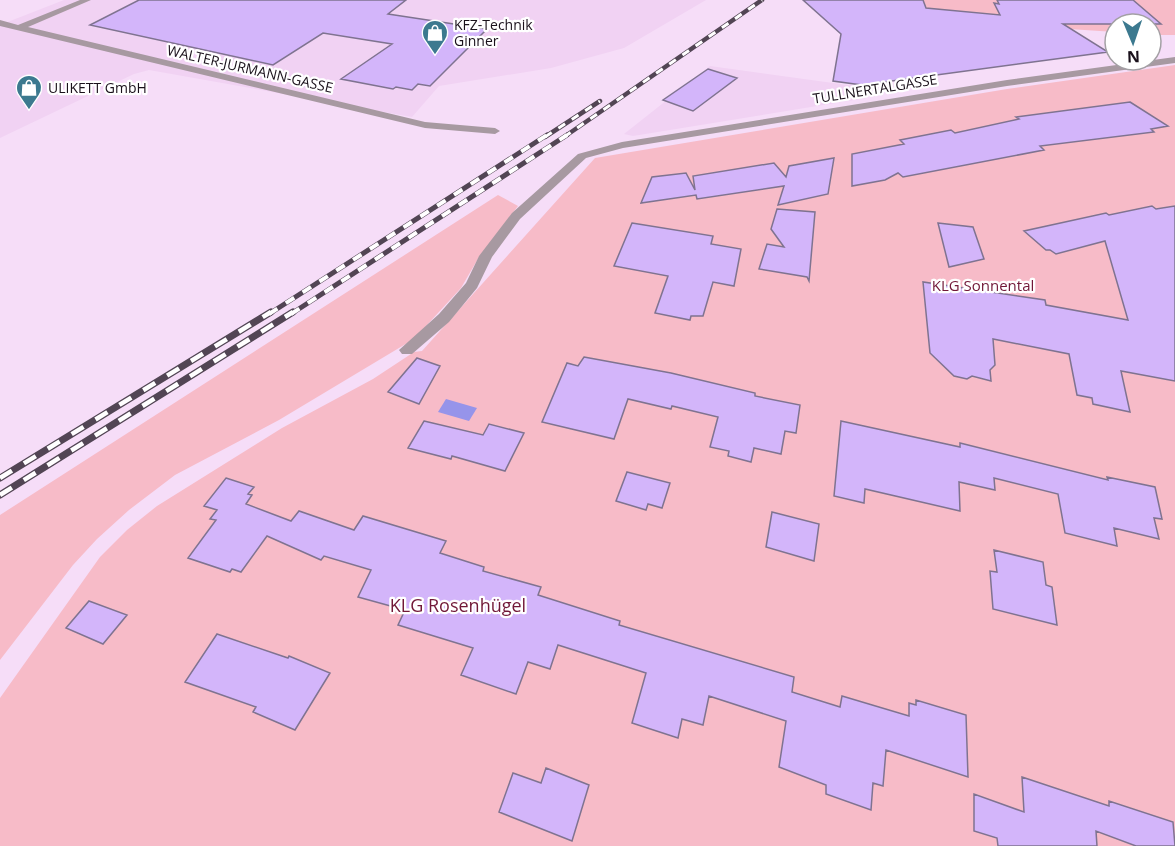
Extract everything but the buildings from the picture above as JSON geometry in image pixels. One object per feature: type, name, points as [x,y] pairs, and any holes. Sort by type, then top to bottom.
[{"type":"street","points":[[0,35],[87,0]]},
{"type":"street","name":"WALTER-JURMANN-GASSE","points":[[0,23],[425,125],[495,131]]},
{"type":"street","name":"TULLNERTALGASSE","points":[[407,350],[444,318],[472,285],[486,256],[516,216],[582,156],[622,145],[995,85],[1175,60]]},
{"type":"shaded area","points":[[64,0],[706,0],[624,48],[551,68],[439,86],[412,117],[149,70],[134,74],[0,138],[0,22],[5,23]]},
{"type":"shaded area","points":[[710,66],[862,87],[866,98],[633,136],[624,134]]},
{"type":"shaded area","points":[[446,399],[477,408],[469,421],[438,412]]},
{"type":"green space","points":[[816,0],[1175,0],[1175,35],[1163,35],[1163,12],[1103,12],[1103,31],[992,24]]},
{"type":"green space","name":"KLG Rosenhügel","points":[[1175,65],[1175,846],[0,846],[0,698],[100,557],[127,530],[157,506],[282,428],[373,379],[414,352],[422,351],[595,158],[1007,89],[1126,72],[1163,72],[1163,67]]},
{"type":"green space","points":[[498,195],[518,206],[479,257],[461,288],[414,339],[279,420],[175,475],[129,510],[73,565],[0,660],[0,515]]},
{"type":"railway","points":[[565,136],[762,0]]},
{"type":"railway","points":[[545,137],[600,101]]},
{"type":"railway","points":[[269,314],[547,135]]},
{"type":"railway","points":[[291,314],[565,136]]},
{"type":"railway","points":[[0,478],[271,312]]},
{"type":"railway","points":[[0,495],[293,312]]},
{"type":"place","name":"KFZ-Technik Ginner","points":[[435,56]]},
{"type":"place","name":"ULIKETT GmbH","points":[[29,111]]},
{"type":"park label","name":"KLG Sonnental","points":[[983,286]]}]
